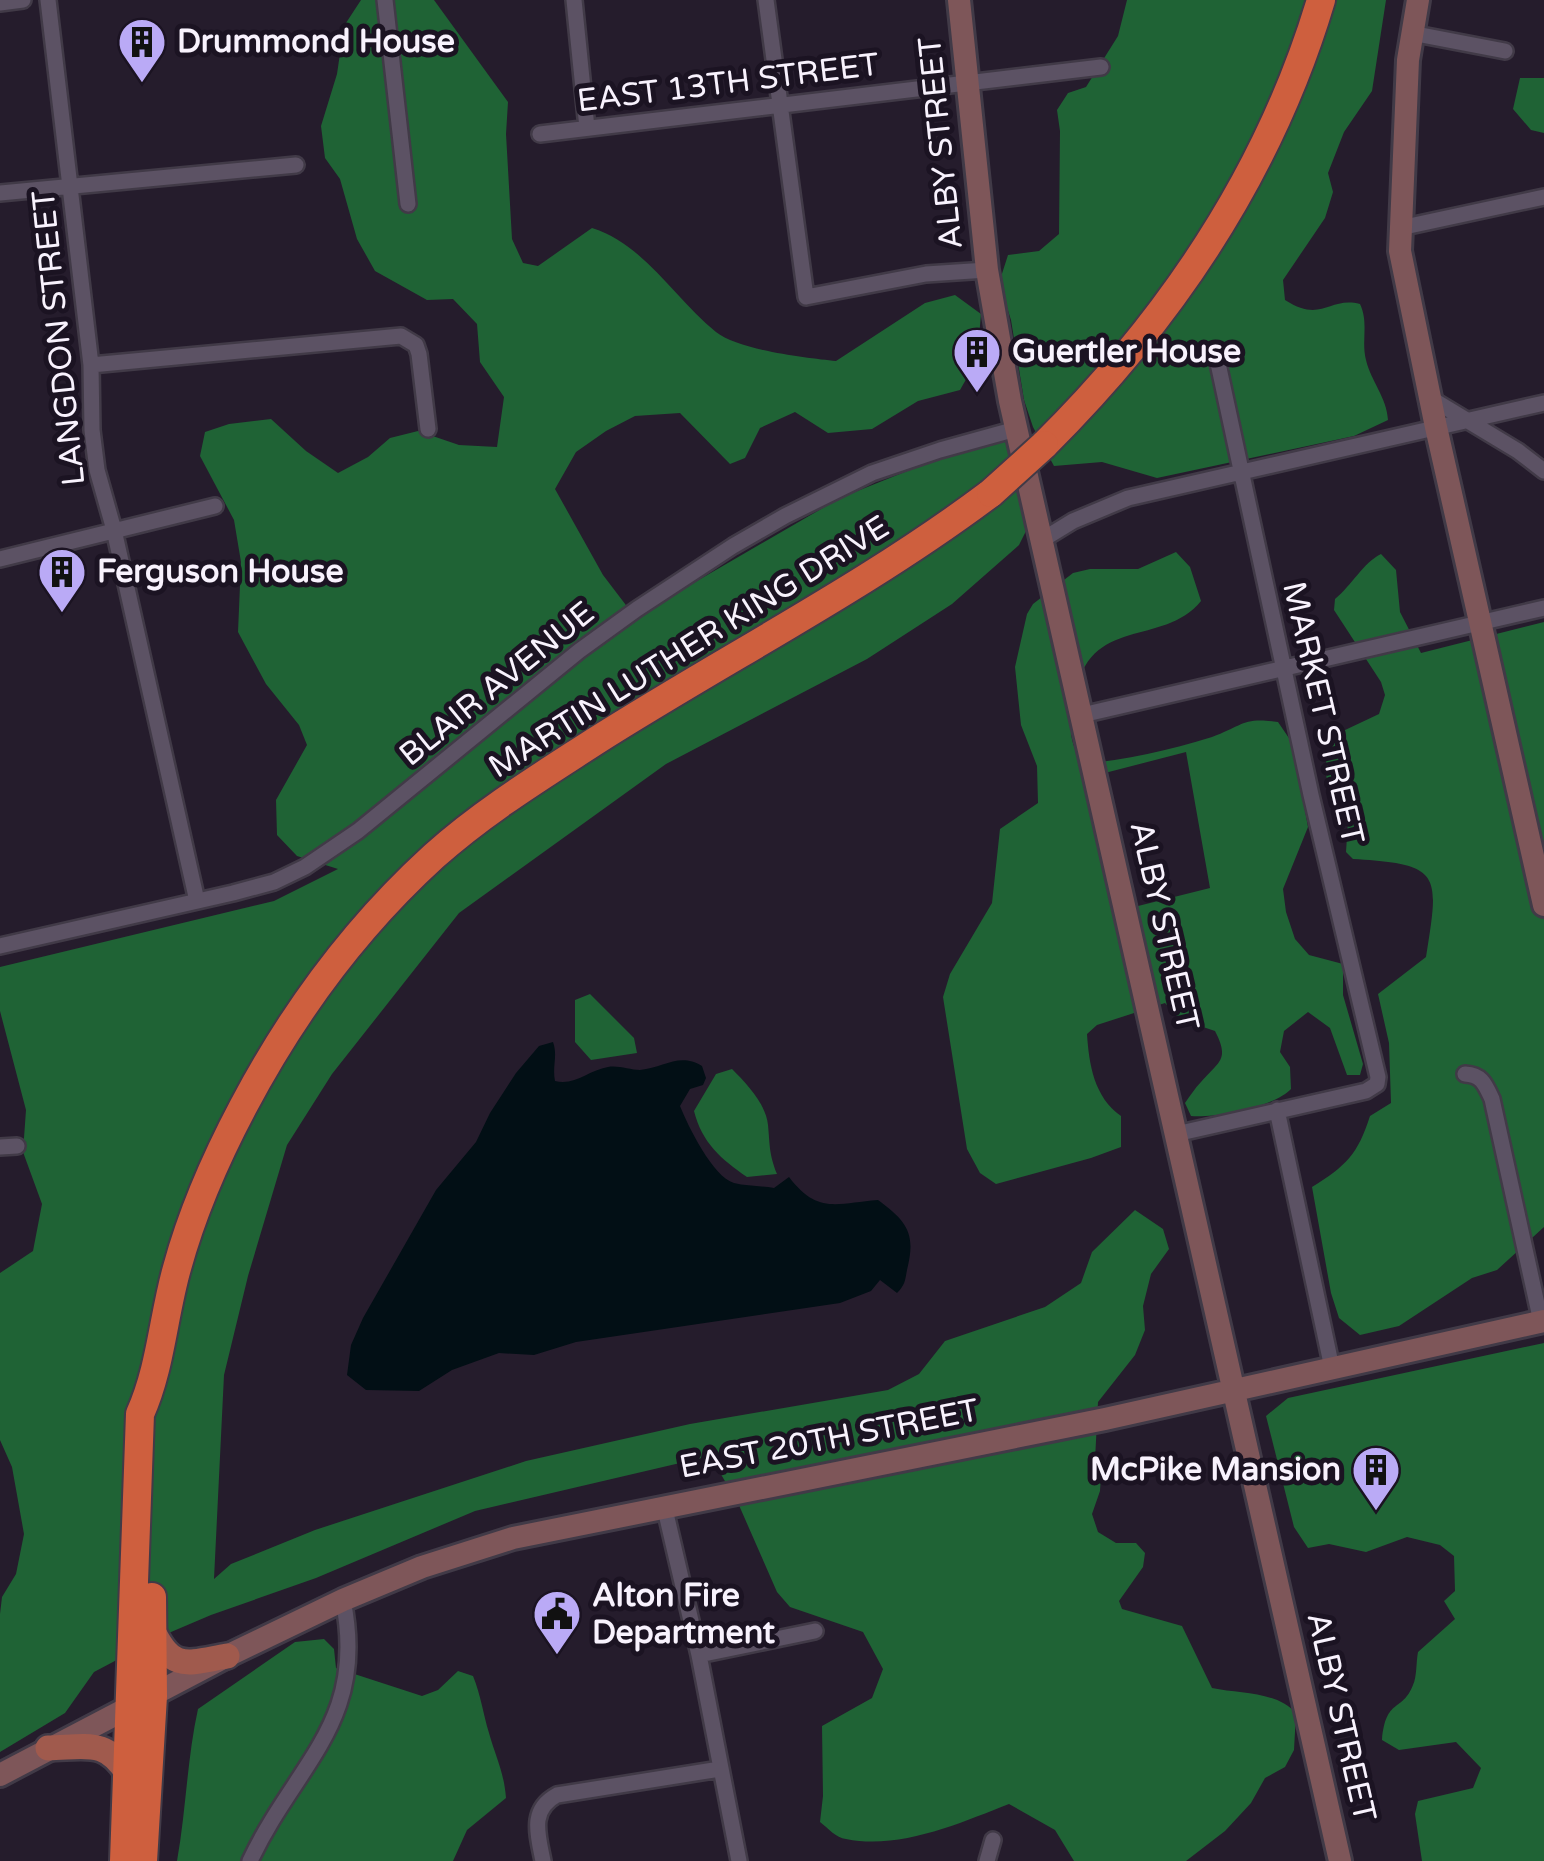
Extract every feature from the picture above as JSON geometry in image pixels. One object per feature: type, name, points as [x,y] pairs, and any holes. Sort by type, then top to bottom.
[{"type":"highway","name":"MARTIN LUTHER KING DRIVE","points":[[152,1386],[184,1243],[229,1135],[302,1010],[344,952],[400,889],[477,822],[567,760],[914,548],[991,493],[1044,445],[1116,370],[1212,240],[1281,109],[1320,0]]},
{"type":"highway","points":[[124,1861],[128,1776],[152,1629],[152,1386]]},
{"type":"highway","points":[[143,1861],[140,1414],[152,1386]]},
{"type":"main road","points":[[152,1629],[166,1655],[178,1662],[228,1656]]},
{"type":"main road","points":[[48,1748],[100,1747],[111,1752],[128,1776]]},
{"type":"street","points":[[0,2],[23,0]]},
{"type":"street","name":"LANGDON STREET","points":[[48,0],[91,365],[97,470],[197,901]]},
{"type":"street","points":[[384,0],[408,204]]},
{"type":"street","points":[[574,0],[587,128]]},
{"type":"street","points":[[766,0],[806,297],[926,274],[987,270]]},
{"type":"street","name":"ALBY STREET","points":[[959,0],[987,270],[1016,430],[1340,1861]]},
{"type":"street","points":[[1418,0],[1411,33],[1400,251],[1544,906]]},
{"type":"street","points":[[1411,33],[1505,51]]},
{"type":"street","name":"EAST 13TH STREET","points":[[540,134],[1101,67]]},
{"type":"street","points":[[0,193],[296,165]]},
{"type":"street","points":[[1400,228],[1544,197]]},
{"type":"street","points":[[91,365],[382,336],[409,339],[419,354],[428,430]]},
{"type":"street","name":"MARKET STREET","points":[[1216,354],[1372,1046],[1377,1084],[1366,1091],[1276,1110]]},
{"type":"street","points":[[1430,398],[1544,470]]},
{"type":"street","points":[[1042,540],[1107,504],[1544,404]]},
{"type":"street","name":"BLAIR AVENUE","points":[[0,943],[274,882],[328,854],[594,640],[669,587],[784,516],[906,460],[1016,430]]},
{"type":"street","points":[[0,559],[214,506]]},
{"type":"street","points":[[1082,715],[1544,608]]},
{"type":"street","points":[[1465,1074],[1476,1074],[1484,1080],[1492,1099],[1543,1321]]},
{"type":"street","points":[[1176,1134],[1276,1110],[1332,1368]]},
{"type":"street","name":"EAST 20TH STREET","points":[[0,1775],[343,1600],[422,1567],[513,1538],[1234,1392],[1543,1321]]},
{"type":"street","points":[[664,1505],[740,1861]]},
{"type":"street","points":[[250,1861],[337,1714],[350,1644],[343,1600]]},
{"type":"street","points":[[699,1655],[815,1632]]},
{"type":"street","points":[[543,1861],[537,1829],[540,1808],[557,1796],[720,1770]]},
{"type":"street","points":[[987,1861],[993,1840]]},
{"type":"green space","points":[[361,0],[434,0],[508,102],[512,239],[523,263],[538,266],[592,228],[628,246],[701,319],[726,338],[773,352],[823,360],[836,361],[925,303],[955,295],[981,314],[977,360],[960,390],[918,401],[872,429],[828,433],[795,412],[760,428],[745,458],[730,464],[680,413],[635,416],[576,452],[555,489],[603,575],[635,617],[840,498],[992,441],[1011,441],[1028,527],[1019,545],[952,604],[867,659],[666,764],[459,913],[332,1074],[287,1145],[248,1276],[224,1375],[214,1579],[231,1564],[315,1530],[526,1461],[690,1424],[888,1390],[919,1374],[945,1341],[1045,1307],[1081,1283],[1092,1252],[1135,1210],[1163,1229],[1169,1249],[1151,1274],[1143,1306],[1145,1330],[1135,1355],[1098,1402],[1095,1460],[1101,1474],[1092,1514],[1098,1532],[1116,1543],[1136,1543],[1145,1553],[1143,1567],[1119,1601],[1122,1609],[1182,1626],[1212,1688],[1268,1697],[1296,1713],[1294,1750],[1285,1767],[1265,1778],[1251,1803],[1225,1831],[1186,1861],[1074,1861],[1055,1830],[1009,1804],[908,1838],[846,1839],[829,1830],[820,1822],[822,1726],[872,1698],[883,1669],[863,1632],[790,1607],[777,1592],[738,1503],[710,1456],[475,1511],[316,1578],[211,1615],[94,1672],[65,1713],[0,1752],[0,1614],[2,1597],[16,1574],[24,1534],[12,1467],[0,1440],[0,1273],[33,1251],[42,1204],[23,1152],[26,1110],[0,1011],[0,967],[274,901],[338,869],[297,856],[277,835],[276,800],[307,745],[299,725],[266,684],[238,632],[241,562],[234,520],[200,456],[205,432],[229,424],[271,419],[338,473],[368,457],[390,438],[418,431],[459,445],[497,447],[504,397],[480,362],[477,324],[453,299],[427,300],[375,271],[357,239],[340,179],[325,158],[321,126],[337,74],[344,26]]},
{"type":"green space","points":[[1127,0],[1386,0],[1372,91],[1344,132],[1328,173],[1333,192],[1325,218],[1283,280],[1285,300],[1298,307],[1317,310],[1340,303],[1360,304],[1366,360],[1388,420],[1354,436],[1157,478],[1102,462],[1054,466],[1024,400],[1011,320],[999,283],[1008,255],[1039,251],[1059,234],[1057,110],[1068,93],[1086,87],[1118,36]]},
{"type":"green space","points":[[1520,78],[1544,78],[1544,133],[1531,130],[1513,109]]},
{"type":"green space","points":[[1176,552],[1190,567],[1201,601],[1167,624],[1129,635],[1095,654],[1083,671],[1075,697],[1071,732],[1077,754],[1082,764],[1115,760],[1196,742],[1249,722],[1278,722],[1293,744],[1308,827],[1283,889],[1286,912],[1295,939],[1309,955],[1343,964],[1343,995],[1363,1064],[1360,1075],[1347,1075],[1330,1028],[1308,1012],[1284,1031],[1280,1052],[1290,1067],[1291,1089],[1272,1101],[1244,1110],[1191,1116],[1185,1103],[1222,1054],[1215,1031],[1179,1019],[1165,1003],[1097,1025],[1087,1034],[1092,1068],[1099,1090],[1121,1116],[1121,1147],[996,1184],[980,1173],[967,1149],[943,997],[950,974],[992,903],[1000,829],[1038,803],[1037,766],[1021,725],[1015,667],[1027,614],[1033,604],[1073,573],[1138,569]],"holes":[[[1186,752],[1210,888],[1134,907],[1101,774]]]},
{"type":"green space","points":[[1381,554],[1396,570],[1400,612],[1421,653],[1544,622],[1544,1227],[1497,1270],[1472,1278],[1399,1326],[1360,1335],[1339,1318],[1312,1187],[1349,1158],[1370,1116],[1391,1103],[1389,1043],[1378,994],[1426,957],[1433,907],[1428,879],[1419,870],[1353,859],[1346,852],[1348,821],[1333,804],[1327,784],[1326,739],[1379,714],[1385,695],[1381,682],[1334,610],[1335,599]]},
{"type":"green space","points":[[590,994],[634,1038],[637,1053],[591,1060],[575,1042],[575,1000]]},
{"type":"green space","points":[[732,1069],[764,1110],[777,1174],[747,1177],[714,1149],[702,1132],[694,1111],[716,1074]]},
{"type":"green space","points":[[1544,1343],[1544,1861],[1422,1861],[1415,1814],[1418,1801],[1473,1788],[1481,1768],[1456,1742],[1399,1750],[1382,1740],[1387,1717],[1413,1685],[1418,1652],[1455,1619],[1444,1601],[1455,1591],[1454,1556],[1440,1545],[1407,1537],[1366,1552],[1329,1544],[1308,1548],[1294,1527],[1266,1416],[1288,1398]]},
{"type":"green space","points":[[324,1639],[334,1649],[336,1668],[422,1696],[438,1690],[458,1671],[473,1676],[506,1798],[467,1830],[453,1861],[177,1861],[198,1709],[295,1642]]},
{"type":"shaded area","points":[[553,1042],[555,1081],[569,1081],[612,1067],[640,1070],[686,1060],[702,1066],[706,1078],[703,1085],[690,1089],[680,1106],[702,1150],[718,1171],[734,1183],[774,1188],[789,1177],[809,1197],[829,1204],[878,1200],[903,1222],[910,1238],[910,1258],[902,1288],[897,1293],[880,1280],[871,1291],[840,1303],[576,1342],[534,1355],[499,1353],[452,1370],[419,1391],[366,1390],[347,1375],[351,1345],[363,1318],[436,1190],[476,1142],[516,1073],[539,1046]]},
{"type":"place","name":"Drummond House","points":[[142,84]]},
{"type":"place","name":"Guertler House","points":[[977,394]]},
{"type":"place","name":"Ferguson House","points":[[62,614]]},
{"type":"place","name":"McPike Mansion","points":[[1376,1512]]},
{"type":"place","name":"Alton Fire Department","points":[[557,1656]]}]
